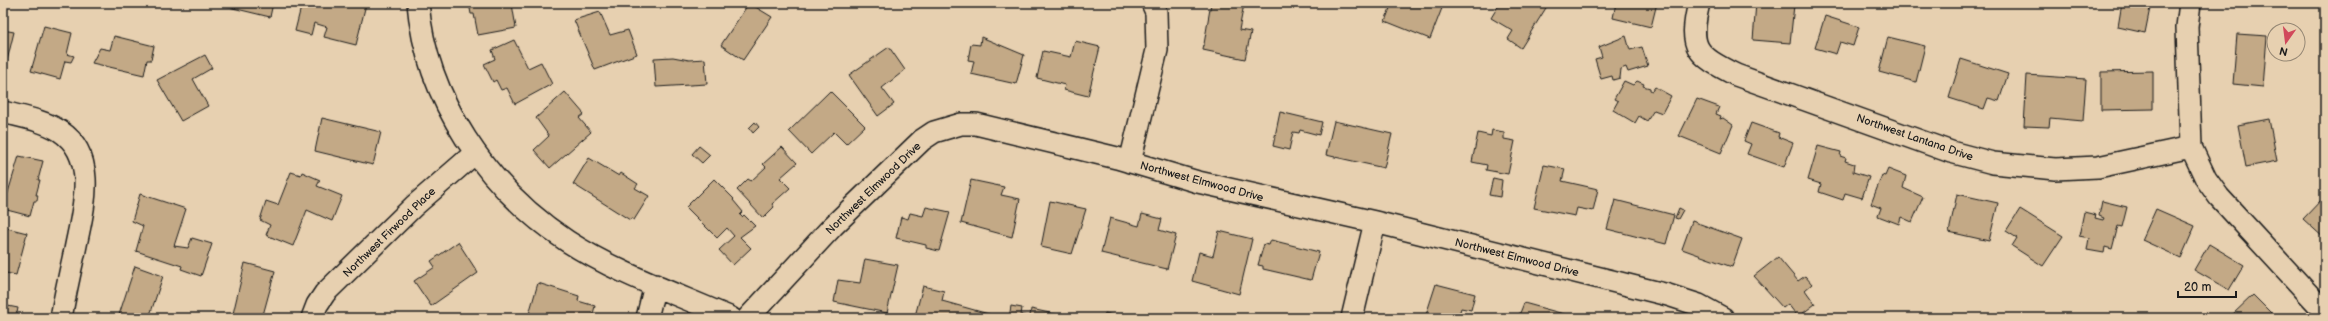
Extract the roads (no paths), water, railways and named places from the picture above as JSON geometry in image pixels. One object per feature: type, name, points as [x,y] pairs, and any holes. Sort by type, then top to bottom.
[{"type":"street","points":[[418,3],[425,44],[438,86],[455,121],[475,153],[499,183],[529,212],[567,241],[609,264],[732,318]]},
{"type":"street","points":[[1130,162],[1157,50],[1156,12],[1152,3]]},
{"type":"street","name":"Northwest Lantana Drive","points":[[1698,3],[1693,25],[1693,35],[1696,45],[1705,58],[1713,64],[1736,75],[1951,152],[1993,163],[2055,169],[2098,167],[2191,147]]},
{"type":"street","points":[[2190,3],[2187,27],[2191,147],[2206,179],[2220,198],[2325,312]]},
{"type":"street","points":[[3,112],[45,122],[62,132],[75,146],[83,163],[85,200],[61,318]]},
{"type":"street","name":"Northwest Elmwood Drive","points":[[748,318],[877,181],[922,140],[948,126],[976,124],[1130,162],[1198,182],[1375,222],[1668,295],[1699,305],[1723,318]]},
{"type":"street","name":"Northwest Firwood Place","points":[[312,318],[317,305],[325,294],[414,206],[475,153]]},
{"type":"street","points":[[1352,318],[1375,222]]},
{"type":"street","points":[[648,318],[655,285]]}]
